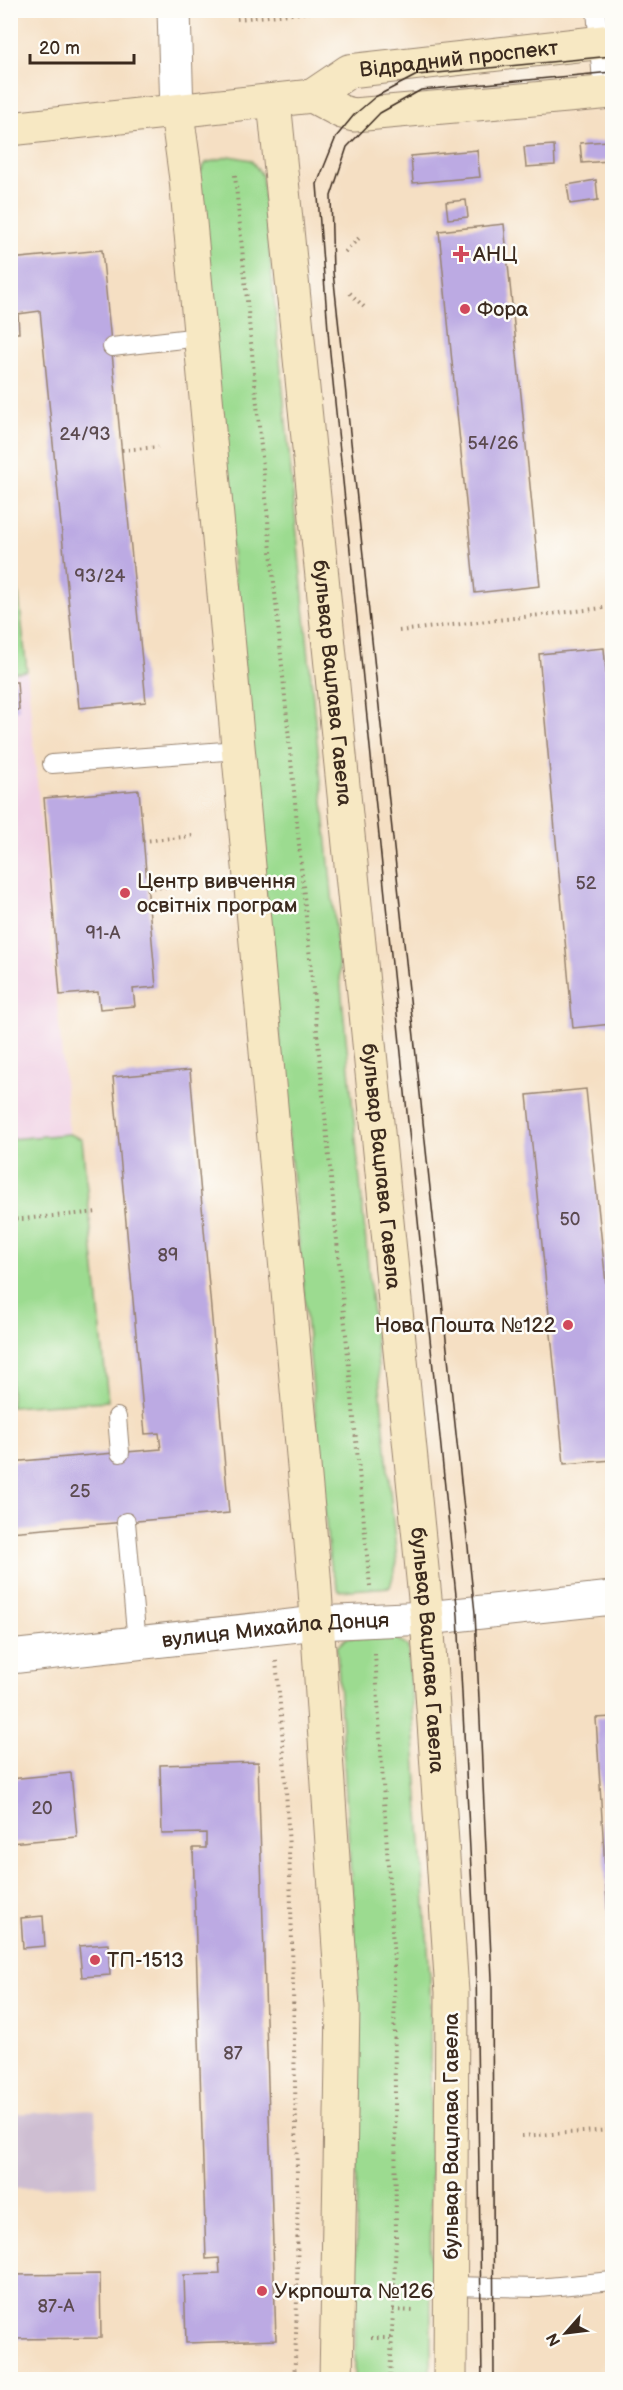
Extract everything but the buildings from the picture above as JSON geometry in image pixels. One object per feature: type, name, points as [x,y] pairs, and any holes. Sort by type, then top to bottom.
[{"type":"main road","name":"Відрадний проспект","points":[[10,129],[177,113],[312,96],[349,71],[603,31]]},
{"type":"main road","name":"Відрадний проспект","points":[[312,96],[354,116],[608,93]]},
{"type":"main road","name":"бульвар Вацлава Гавела","points":[[274,101],[427,1617],[453,1992],[450,2379]]},
{"type":"main road","points":[[177,113],[200,337],[317,1623],[343,2008],[336,2379]]},
{"type":"street","points":[[174,10],[177,113]]},
{"type":"street","name":"вулиця Михайла Донця","points":[[10,1657],[317,1623],[427,1617],[612,1598]]},
{"type":"lane","points":[[603,31],[608,93]]},
{"type":"lane","points":[[112,347],[200,337]]},
{"type":"lane","points":[[52,764],[238,750]]},
{"type":"lane","points":[[117,1418],[120,1453]]},
{"type":"lane","points":[[126,1522],[137,1643]]},
{"type":"lane","points":[[450,2286],[538,2288],[612,2281]]},
{"type":"path","points":[[237,20],[332,10]]},
{"type":"path","points":[[236,175],[373,1621],[394,1962],[396,2238],[390,2379]]},
{"type":"path","points":[[345,252],[359,238]]},
{"type":"path","points":[[350,292],[366,309]]},
{"type":"path","points":[[122,450],[158,447]]},
{"type":"path","points":[[399,632],[612,607]]},
{"type":"path","points":[[143,841],[193,836]]},
{"type":"path","points":[[147,888],[198,885]]},
{"type":"path","points":[[10,1220],[99,1212]]},
{"type":"path","points":[[275,1653],[286,1760],[292,1939],[298,2253],[294,2379]]},
{"type":"path","points":[[522,2136],[612,2130]]},
{"type":"path","points":[[393,2310],[425,2311]]},
{"type":"path","points":[[366,2337],[392,2338]]},
{"type":"shaded area","points":[[27,671],[69,1134],[11,1139],[10,673]]},
{"type":"shaded area","points":[[95,2110],[98,2185],[11,2189],[11,2114]]},
{"type":"green space","points":[[230,156],[251,160],[262,175],[397,1562],[390,1587],[339,1591],[330,1565],[196,179],[206,163]]},
{"type":"green space","points":[[10,515],[27,671],[11,673],[10,673]]},
{"type":"green space","points":[[69,1134],[82,1139],[108,1401],[11,1407],[11,1139]]},
{"type":"green space","points":[[346,1638],[396,1638],[408,1647],[430,1978],[431,2379],[355,2379],[358,1995],[337,1647]]},
{"type":"tram line","points":[[482,2380],[476,1967],[458,1615],[329,343],[317,184],[336,137],[354,115],[375,97],[417,75],[612,56]]},
{"type":"tram line","points":[[494,2380],[492,1978],[475,1613],[333,272],[331,196],[347,147],[380,113],[421,90],[612,72]]},
{"type":"place","name":"АНЦ","points":[[461,254]]},
{"type":"place","name":"Фора","points":[[465,309]]},
{"type":"place","name":"Центр вивчення освітніх програм","points":[[125,893]]},
{"type":"place","name":"Нова Пошта №122","points":[[568,1325]]},
{"type":"place","name":"ТП-1513","points":[[95,1960]]},
{"type":"place","name":"Укрпошта №126","points":[[262,2291]]}]
